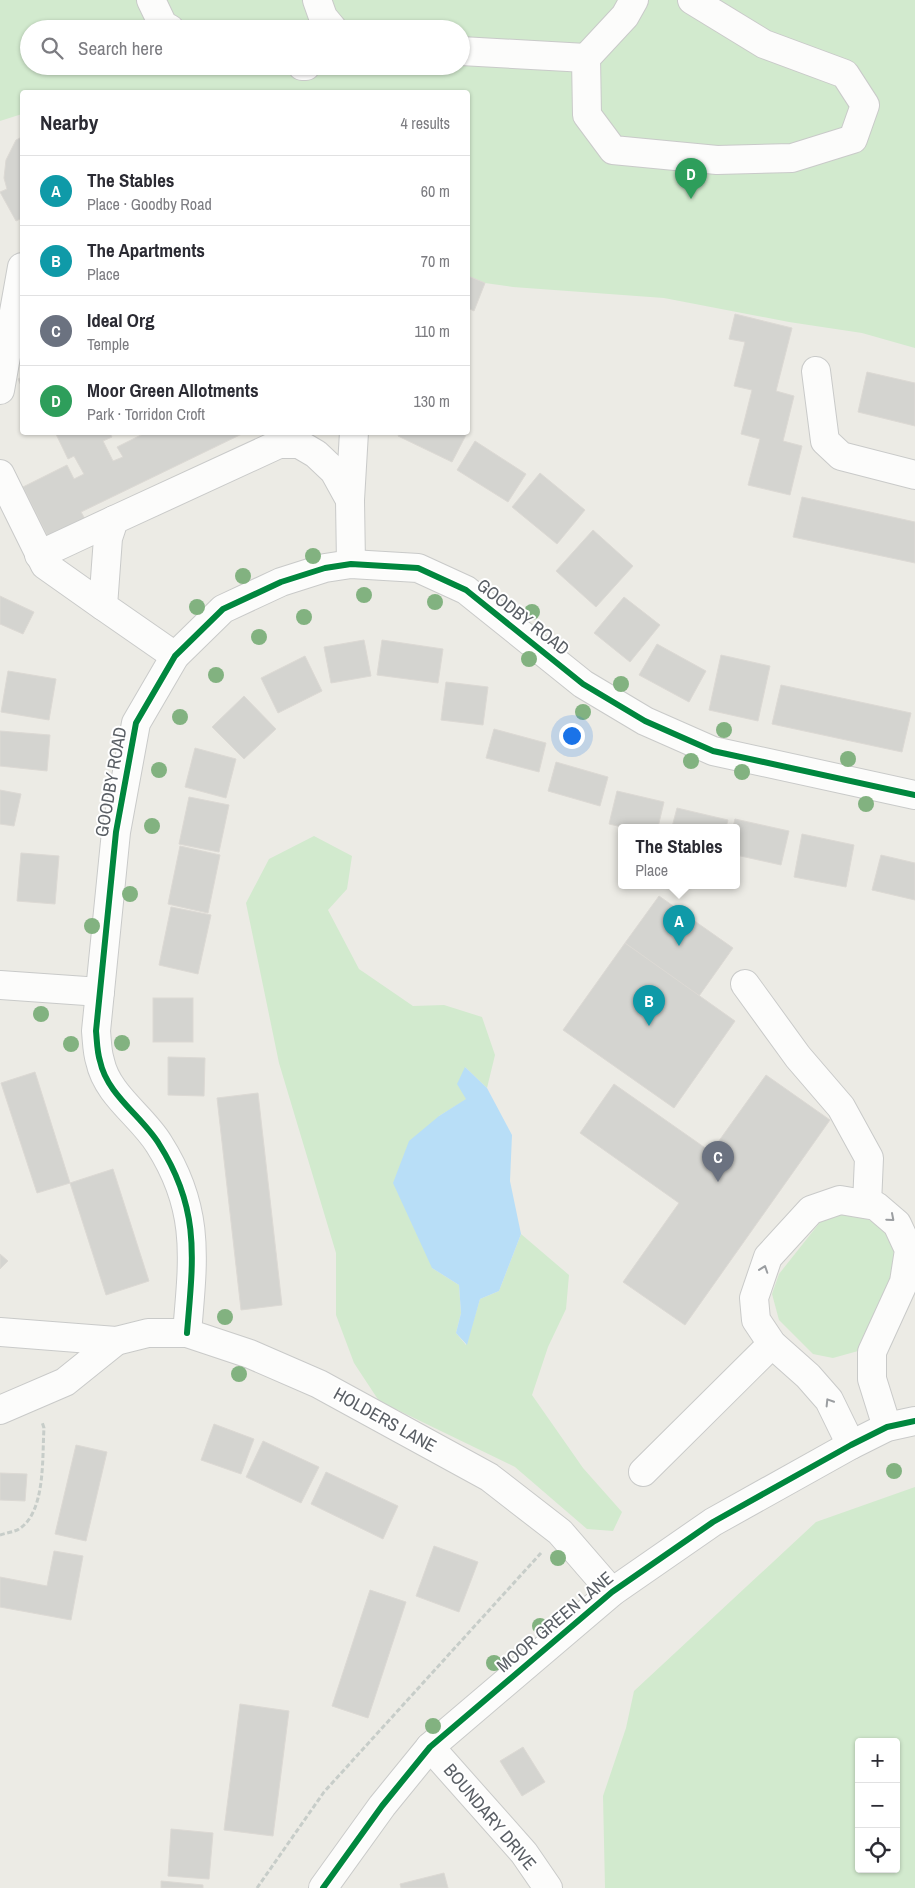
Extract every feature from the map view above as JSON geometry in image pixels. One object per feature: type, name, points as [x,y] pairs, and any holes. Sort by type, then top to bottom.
[{"type":"street","points":[[151,0],[161,20]]},
{"type":"street","points":[[317,0],[326,20]]},
{"type":"street","points":[[634,0],[625,16],[586,58],[587,115],[613,150],[717,160],[792,158],[853,139],[865,105],[845,74],[764,44],[692,0]]},
{"type":"street","points":[[470,51],[586,58]]},
{"type":"street","points":[[0,390],[14,353],[20,288]]},
{"type":"street","points":[[816,371],[826,441],[841,456],[915,475]]},
{"type":"street","points":[[39,555],[298,435]]},
{"type":"street","points":[[351,564],[350,500],[354,435]]},
{"type":"street","points":[[279,444],[299,444],[316,454],[334,471],[350,500]]},
{"type":"street","points":[[0,474],[45,565],[175,656]]},
{"type":"street","points":[[103,606],[108,538],[114,520]]},
{"type":"street","name":"GOODBY ROAD","points":[[187,1333],[194,1258],[189,1213],[177,1178],[159,1144],[136,1114],[114,1091],[100,1063],[96,1031],[116,832],[136,722],[175,656],[223,609],[281,582],[325,568],[351,564],[418,568],[466,590],[583,684],[645,721],[712,751],[915,795]]},
{"type":"street","points":[[0,984],[100,992]]},
{"type":"street","points":[[745,984],[798,1058],[841,1107],[869,1158],[866,1204]]},
{"type":"street","points":[[851,1445],[829,1400],[808,1376],[772,1344],[756,1320],[754,1298],[768,1257],[811,1210],[840,1200],[876,1206],[897,1224],[909,1250],[904,1282],[872,1352],[872,1379],[888,1427]]},
{"type":"street","name":"HOLDERS LANE","points":[[0,1332],[116,1341],[148,1333],[187,1333],[250,1354],[319,1384],[489,1477],[560,1532],[612,1592]]},
{"type":"street","name":"HOLDERS LANE","points":[[0,1410],[65,1382],[116,1341]]},
{"type":"street","points":[[643,1472],[772,1344]]},
{"type":"street","name":"MOOR GREEN LANE","points":[[323,1888],[382,1806],[430,1747],[612,1592],[713,1522],[851,1445],[888,1427],[915,1421]]},
{"type":"street","name":"BOUNDARY DRIVE","points":[[430,1747],[524,1853],[548,1888]]},
{"type":"path","points":[[0,1535],[18,1530],[34,1514],[39,1491],[44,1428],[32,1397]]},
{"type":"path","points":[[257,1888],[324,1792],[560,1532]]},
{"type":"green space","points":[[0,0],[915,0],[915,348],[862,333],[789,322],[664,298],[513,287],[485,283],[470,277],[470,90],[20,90],[20,115],[0,121]]},
{"type":"green space","points":[[314,836],[352,856],[347,889],[328,910],[359,969],[413,1006],[444,1005],[482,1017],[495,1055],[487,1088],[465,1067],[467,1099],[439,1116],[432,1268],[459,1285],[461,1313],[456,1333],[466,1345],[480,1299],[499,1291],[521,1234],[569,1275],[566,1309],[548,1347],[532,1395],[583,1468],[622,1512],[613,1531],[587,1529],[515,1467],[379,1401],[354,1363],[336,1315],[336,1253],[279,1063],[246,903],[269,859]]},
{"type":"green space","points":[[848,1213],[878,1223],[895,1245],[900,1268],[858,1351],[833,1358],[813,1354],[779,1320],[772,1294],[779,1274],[821,1221]]},
{"type":"green space","points":[[915,1487],[915,1888],[605,1888],[603,1796],[626,1728],[634,1691],[816,1522]]},
{"type":"water","points":[[465,1067],[487,1088],[512,1135],[510,1181],[521,1234],[499,1291],[480,1299],[467,1345],[456,1333],[461,1313],[459,1285],[432,1268],[393,1183],[409,1141],[439,1116],[466,1099],[457,1084]]},
{"type":"building","points":[[20,138],[20,219],[16,221],[0,192],[7,189],[4,178],[6,160],[16,140]]},
{"type":"building","points":[[470,277],[485,283],[474,311],[470,309]]},
{"type":"building","points":[[735,314],[792,328],[776,391],[794,396],[783,441],[802,446],[790,495],[748,485],[760,439],[741,434],[752,390],[734,386],[745,342],[729,339]]},
{"type":"building","points":[[867,372],[915,383],[915,426],[858,412]]},
{"type":"building","points":[[56,435],[111,435],[112,437],[103,441],[113,461],[123,457],[117,447],[141,435],[240,435],[81,512],[85,519],[48,537],[23,487],[67,465],[74,479],[84,474],[74,456],[68,459]]},
{"type":"building","points":[[398,435],[466,435],[452,462]]},
{"type":"building","points":[[475,441],[526,474],[508,502],[457,470]]},
{"type":"building","points":[[540,473],[585,510],[557,544],[512,507]]},
{"type":"building","points":[[802,497],[915,522],[915,563],[793,537]]},
{"type":"building","points":[[593,530],[633,566],[596,607],[556,571]]},
{"type":"building","points":[[0,596],[34,612],[23,634],[0,624]]},
{"type":"building","points":[[624,597],[660,625],[630,662],[594,633]]},
{"type":"building","points":[[364,640],[371,676],[331,683],[324,647]]},
{"type":"building","points":[[382,640],[443,649],[438,683],[377,675]]},
{"type":"building","points":[[657,644],[706,671],[689,702],[639,675]]},
{"type":"building","points":[[721,655],[770,666],[758,721],[709,710]]},
{"type":"building","points":[[305,656],[322,691],[278,713],[261,678]]},
{"type":"building","points":[[8,671],[56,679],[49,720],[1,712]]},
{"type":"building","points":[[446,682],[488,687],[483,725],[441,720]]},
{"type":"building","points":[[781,685],[911,713],[902,752],[772,724]]},
{"type":"building","points":[[244,696],[276,729],[244,759],[212,727]]},
{"type":"building","points":[[494,729],[546,743],[539,772],[486,758]]},
{"type":"building","points":[[0,731],[50,735],[47,771],[0,766]]},
{"type":"building","points":[[195,748],[236,759],[226,798],[185,787]]},
{"type":"building","points":[[556,762],[608,777],[600,806],[548,791]]},
{"type":"building","points":[[0,790],[21,794],[14,826],[0,824]]},
{"type":"building","points":[[617,791],[664,802],[659,824],[618,824],[618,826],[609,824]]},
{"type":"building","points":[[189,797],[229,805],[219,852],[179,844]]},
{"type":"building","points":[[677,808],[728,820],[727,824],[673,824]]},
{"type":"building","points":[[735,819],[789,831],[781,865],[740,856],[740,824],[734,824]]},
{"type":"building","points":[[802,834],[854,845],[846,887],[794,877]]},
{"type":"building","points":[[180,846],[220,855],[208,913],[168,904]]},
{"type":"building","points":[[21,853],[59,856],[55,904],[17,901]]},
{"type":"building","points":[[881,855],[915,863],[915,900],[872,890]]},
{"type":"building","points":[[659,896],[733,948],[699,996],[625,943]]},
{"type":"building","points":[[171,907],[211,915],[198,974],[159,965]]},
{"type":"building","points":[[625,943],[735,1021],[674,1108],[563,1030]]},
{"type":"building","points":[[153,998],[193,998],[193,1042],[153,1042]]},
{"type":"building","points":[[168,1057],[205,1058],[204,1096],[168,1095]]},
{"type":"building","points":[[35,1072],[70,1183],[37,1193],[1,1083]]},
{"type":"building","points":[[766,1075],[830,1120],[685,1325],[623,1282],[679,1203],[580,1133],[614,1084],[711,1152]]},
{"type":"building","points":[[258,1093],[282,1305],[241,1310],[217,1098]]},
{"type":"building","points":[[113,1169],[149,1281],[106,1295],[70,1183]]},
{"type":"building","points":[[0,1254],[8,1261],[0,1269]]},
{"type":"building","points":[[214,1424],[254,1439],[241,1474],[201,1460]]},
{"type":"building","points":[[263,1441],[319,1467],[301,1503],[246,1477]]},
{"type":"building","points":[[76,1445],[107,1452],[86,1541],[55,1534]]},
{"type":"building","points":[[326,1472],[398,1506],[383,1539],[311,1504]]},
{"type":"building","points":[[0,1473],[27,1474],[25,1501],[0,1500]]},
{"type":"building","points":[[434,1546],[478,1562],[459,1612],[416,1596]]},
{"type":"building","points":[[54,1551],[83,1556],[71,1620],[0,1607],[0,1577],[47,1586]]},
{"type":"building","points":[[370,1590],[406,1602],[368,1718],[332,1706]]},
{"type":"building","points":[[240,1704],[289,1711],[273,1836],[224,1830]]},
{"type":"building","points":[[523,1747],[545,1782],[522,1796],[500,1761]]},
{"type":"building","points":[[171,1829],[213,1833],[209,1879],[168,1876]]},
{"type":"building","points":[[444,1873],[448,1888],[401,1888],[400,1884]]},
{"type":"building","points":[[161,1881],[203,1885],[203,1888],[161,1888]]},
{"type":"cycle path","points":[[187,1333],[192,1259],[188,1214],[182,1191],[173,1168],[159,1144],[117,1095],[104,1073],[99,1058],[96,1031],[116,832],[136,723],[175,656],[223,609],[281,582],[325,568],[351,564],[418,568],[466,590],[583,684],[645,721],[713,751],[915,795]]},
{"type":"cycle path","points":[[323,1888],[382,1806],[430,1747],[612,1592],[713,1522],[851,1445],[887,1427],[915,1421]]},
{"type":"place","name":"Moor Green Allotments","points":[[691,199]]},
{"type":"place","name":"The Stables","points":[[679,946]]},
{"type":"place","name":"The Apartments","points":[[649,1026]]},
{"type":"place","name":"Ideal Org","points":[[718,1182]]}]
